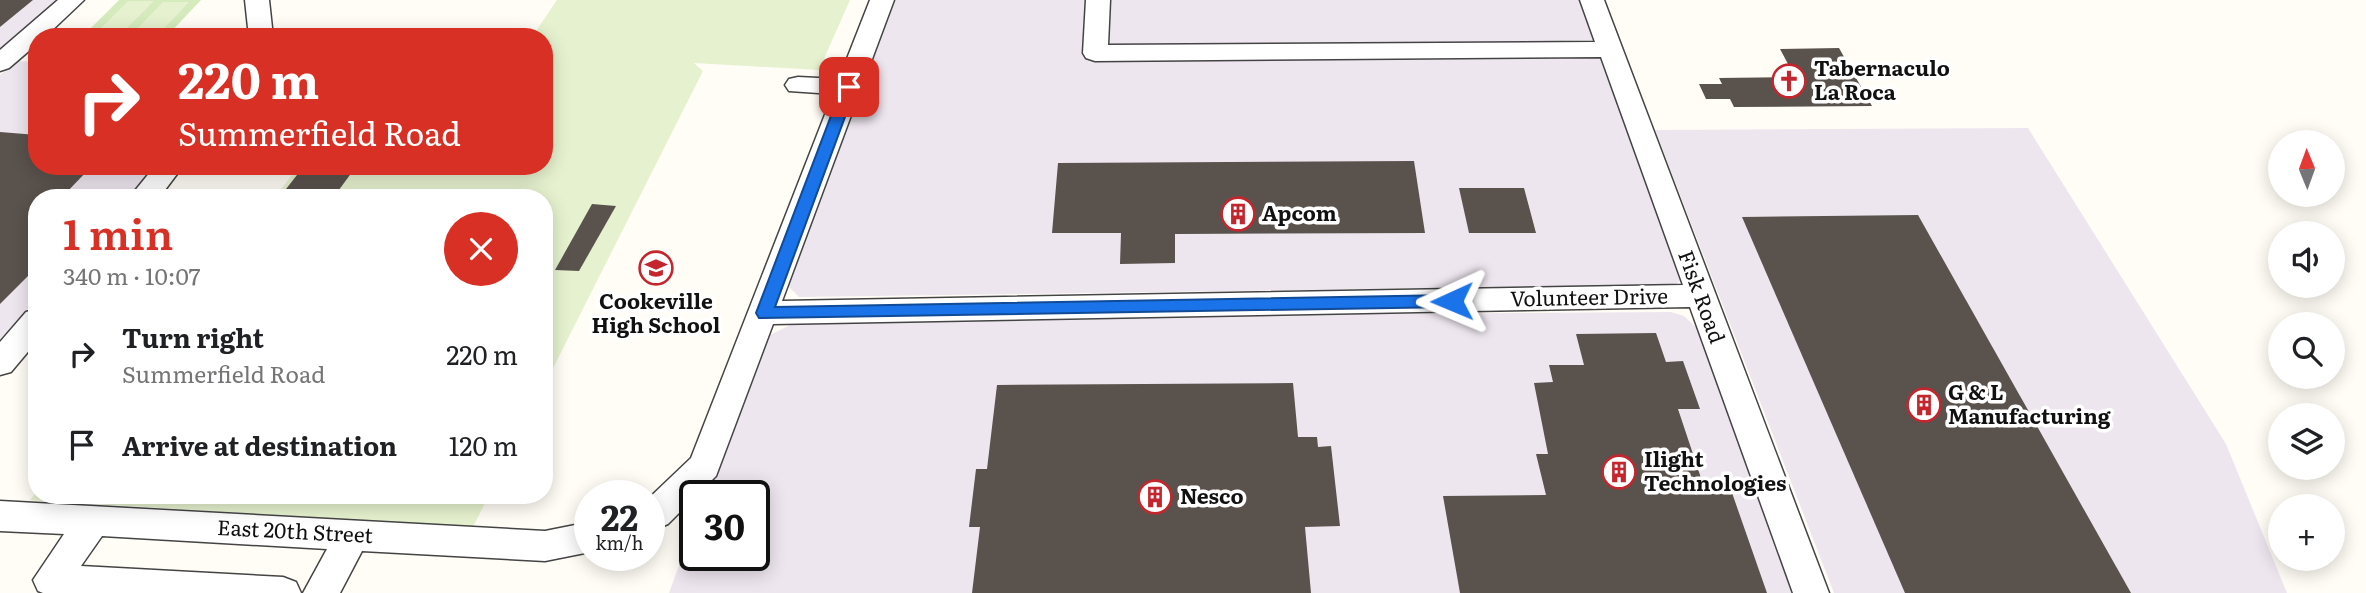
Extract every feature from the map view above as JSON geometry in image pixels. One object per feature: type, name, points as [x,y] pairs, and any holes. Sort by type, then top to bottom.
[{"type":"street","points":[[40,28],[72,0]]},
{"type":"street","points":[[257,0],[260,28]]},
{"type":"street","points":[[665,504],[704,466],[882,0]]},
{"type":"street","points":[[1098,0],[1095,53],[1610,49]]},
{"type":"street","name":"Fisk Road","points":[[1592,0],[1811,593]]},
{"type":"street","points":[[0,63],[28,38]]},
{"type":"street","points":[[798,85],[849,87]]},
{"type":"street","points":[[151,189],[162,175]]},
{"type":"street","name":"Volunteer Drive","points":[[764,313],[1700,296]]},
{"type":"street","points":[[0,363],[28,330]]},
{"type":"street","name":"East 20th Street","points":[[0,516],[545,546],[574,540]]},
{"type":"street","points":[[93,521],[51,580],[283,593]]},
{"type":"street","points":[[321,593],[354,535]]},
{"type":"shaded area","points":[[0,0],[62,0],[28,28],[0,53]]},
{"type":"shaded area","points":[[890,0],[1581,0],[1680,281],[1674,285],[799,297],[785,283]]},
{"type":"shaded area","points":[[17,61],[28,62],[28,175],[147,175],[135,189],[28,189],[28,308],[0,339],[0,75]]},
{"type":"shaded area","points":[[2028,128],[2226,444],[2268,547],[2268,571],[2278,571],[2287,593],[1834,593],[1655,130]]},
{"type":"shaded area","points":[[1671,312],[1684,316],[1702,333],[1795,593],[669,593],[679,566],[679,571],[770,571],[770,480],[710,480],[757,351],[770,335],[790,325],[1359,314]]},
{"type":"green space","points":[[119,0],[201,0],[175,28],[91,28]]},
{"type":"green space","points":[[557,0],[850,0],[819,70],[694,63],[703,71],[553,368],[553,189],[281,189],[292,175],[553,175],[553,28],[538,28]]},
{"type":"green space","points":[[128,1],[154,1],[127,28],[101,28]]},
{"type":"green space","points":[[163,2],[189,2],[164,28],[138,28]]},
{"type":"green space","points":[[96,504],[484,504],[473,527]]},
{"type":"building","points":[[0,0],[33,0],[0,27]]},
{"type":"building","name":"Tabernaculo La Roca","points":[[1839,48],[1872,106],[1734,107],[1730,99],[1706,99],[1699,84],[1722,84],[1719,78],[1795,77],[1780,49]]},
{"type":"building","points":[[0,132],[28,134],[28,175],[83,175],[70,189],[28,189],[28,276],[0,304]]},
{"type":"building","name":"Apcom","points":[[1414,161],[1425,233],[1175,234],[1175,263],[1120,264],[1121,233],[1052,233],[1058,163]]},
{"type":"building","points":[[297,175],[350,175],[340,189],[286,189]]},
{"type":"building","points":[[1459,188],[1524,188],[1536,233],[1469,233]]},
{"type":"building","points":[[592,204],[616,206],[579,271],[555,270]]},
{"type":"building","name":"G & L Manufacturing","points":[[1918,215],[2131,593],[1905,593],[1742,217]]},
{"type":"building","name":"Ilight Technologies","points":[[1656,333],[1666,362],[1683,361],[1700,409],[1678,409],[1705,490],[1731,490],[1767,593],[1460,593],[1443,496],[1546,495],[1536,454],[1548,454],[1534,383],[1553,382],[1549,365],[1584,365],[1576,334]]},
{"type":"building","name":"Nesco","points":[[1293,383],[1298,437],[1317,437],[1318,447],[1331,446],[1340,526],[1305,527],[1311,593],[972,593],[980,527],[969,527],[976,469],[987,469],[997,385]]},
{"type":"place","name":"Tabernaculo La Roca","points":[[1789,81]]},
{"type":"place","name":"Apcom","points":[[1238,214]]},
{"type":"place","name":"Cookeville High School","points":[[656,268]]},
{"type":"place","name":"G & L Manufacturing","points":[[1924,405]]},
{"type":"place","name":"Ilight Technologies","points":[[1619,472]]},
{"type":"place","name":"Nesco","points":[[1155,497]]},
{"type":"route","points":[[849,87],[764,313],[1452,301]]}]
